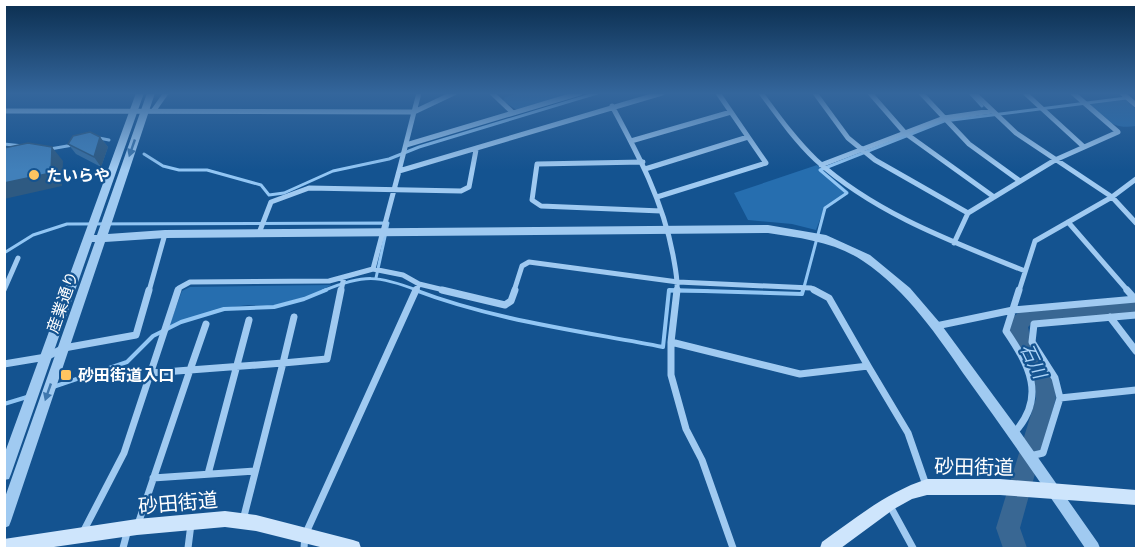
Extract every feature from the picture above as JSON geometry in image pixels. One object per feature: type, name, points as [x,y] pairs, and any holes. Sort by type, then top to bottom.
[{"type":"main road","name":"砂田街道","points":[[828,549],[889,504],[908,493],[927,486],[1000,487],[1137,498]]},
{"type":"main road","name":"砂田街道","points":[[4,547],[192,520],[225,519],[242,521],[304,542],[353,549]]},
{"type":"street","name":"産業通り","points":[[4,474],[88,239],[140,119]]},
{"type":"street","name":"産業通り","points":[[4,521],[141,119]]},
{"type":"street","points":[[373,269],[412,119]]},
{"type":"street","points":[[406,145],[494,119]]},
{"type":"street","points":[[399,171],[476,150],[572,119]]},
{"type":"street","points":[[619,119],[644,166],[668,229],[678,282],[671,342],[670,375],[686,429],[702,460],[733,549]]},
{"type":"street","points":[[631,141],[708,119]]},
{"type":"street","points":[[657,197],[766,163],[736,119]]},
{"type":"street","points":[[783,119],[821,165],[869,200],[915,226],[1025,271]]},
{"type":"street","points":[[834,119],[848,138],[876,160],[968,213]]},
{"type":"street","points":[[893,119],[906,133],[994,196]]},
{"type":"street","points":[[821,165],[942,119]]},
{"type":"street","points":[[945,119],[969,144],[1020,181]]},
{"type":"street","points":[[1001,119],[1016,133],[1112,197],[1137,223]]},
{"type":"street","points":[[1053,119],[1084,147]]},
{"type":"street","points":[[954,243],[968,213],[1055,160],[1118,132],[1103,119]]},
{"type":"street","points":[[661,211],[541,206],[532,200],[537,164],[644,166],[748,137]]},
{"type":"street","points":[[259,233],[271,202],[309,188],[461,191],[468,187],[476,150]]},
{"type":"street","points":[[1014,433],[1023,424],[1034,392],[1030,369],[1005,331],[1035,241],[1112,197],[1137,179]]},
{"type":"street","points":[[1068,222],[1136,299]]},
{"type":"street","points":[[88,239],[165,234],[668,229],[768,229],[822,238],[866,258],[906,291],[936,326],[1014,433],[1093,549]]},
{"type":"street","points":[[4,364],[46,357],[64,348],[136,335],[165,234]]},
{"type":"street","points":[[4,290],[18,258]]},
{"type":"street","points":[[82,535],[124,453],[179,288],[190,282],[329,281],[373,269],[403,275],[419,284],[505,305],[511,301],[522,266],[529,262],[678,282],[811,288],[829,298],[908,434],[927,486]]},
{"type":"street","points":[[151,373],[327,359],[344,277]]},
{"type":"street","points":[[304,542],[419,284]]},
{"type":"street","points":[[936,326],[1013,310],[1136,299]]},
{"type":"street","points":[[1030,456],[1043,453],[1060,398],[1055,378],[1032,342],[1034,324],[1137,315]]},
{"type":"street","points":[[242,521],[294,317]]},
{"type":"street","points":[[1110,317],[1137,351]]},
{"type":"street","points":[[208,474],[249,320]]},
{"type":"street","points":[[123,549],[153,478],[206,324]]},
{"type":"street","points":[[671,342],[801,374],[868,366]]},
{"type":"street","points":[[1060,398],[1137,390]]},
{"type":"street","points":[[153,478],[255,471]]},
{"type":"street","points":[[889,504],[913,549]]},
{"type":"street","points":[[188,549],[192,520]]},
{"type":"shaded area","points":[[1106,119],[1136,119],[1136,126],[1120,126]]},
{"type":"shaded area","points":[[817,165],[849,192],[824,209],[816,230],[792,224],[748,220],[734,193]]},
{"type":"shaded area","points":[[331,285],[318,293],[273,306],[248,305],[224,308],[169,326],[182,291],[190,287]]},
{"type":"building","points":[[90,132],[100,137],[94,157],[68,144],[73,136]]},
{"type":"building","points":[[28,143],[52,147],[51,173],[4,183],[4,148]]},
{"type":"waterway","points":[[144,154],[163,166],[179,170],[207,170],[261,185],[269,195],[284,193],[333,171],[389,159],[419,147],[512,119]]},
{"type":"waterway","points":[[803,291],[825,208],[847,193],[820,170],[944,121],[961,119]]},
{"type":"waterway","points":[[99,138],[109,140]]},
{"type":"waterway","points":[[4,144],[23,146]]},
{"type":"waterway","points":[[50,149],[73,145]]},
{"type":"waterway","points":[[4,253],[33,235],[67,224],[388,223],[376,278]]},
{"type":"waterway","points":[[323,291],[361,279],[381,279],[419,291]]},
{"type":"waterway","points":[[53,387],[127,362],[153,336],[181,322],[224,309],[274,307],[326,290]]},
{"type":"waterway","points":[[415,290],[506,317],[663,347],[669,290],[702,291]]},
{"type":"waterway","points":[[702,291],[802,294],[803,290]]},
{"type":"waterway","points":[[669,291],[702,291]]},
{"type":"waterway","points":[[702,291],[708,291]]},
{"type":"waterway","name":"石川","points":[[1015,548],[1008,528],[1046,398],[1043,375],[1021,339],[1018,324],[1027,317],[1136,307]]},
{"type":"waterway","points":[[4,404],[27,397]]},
{"type":"place","name":"たいらや","points":[[34,175]]},
{"type":"place","name":"砂田街道入口","points":[[66,375]]}]
